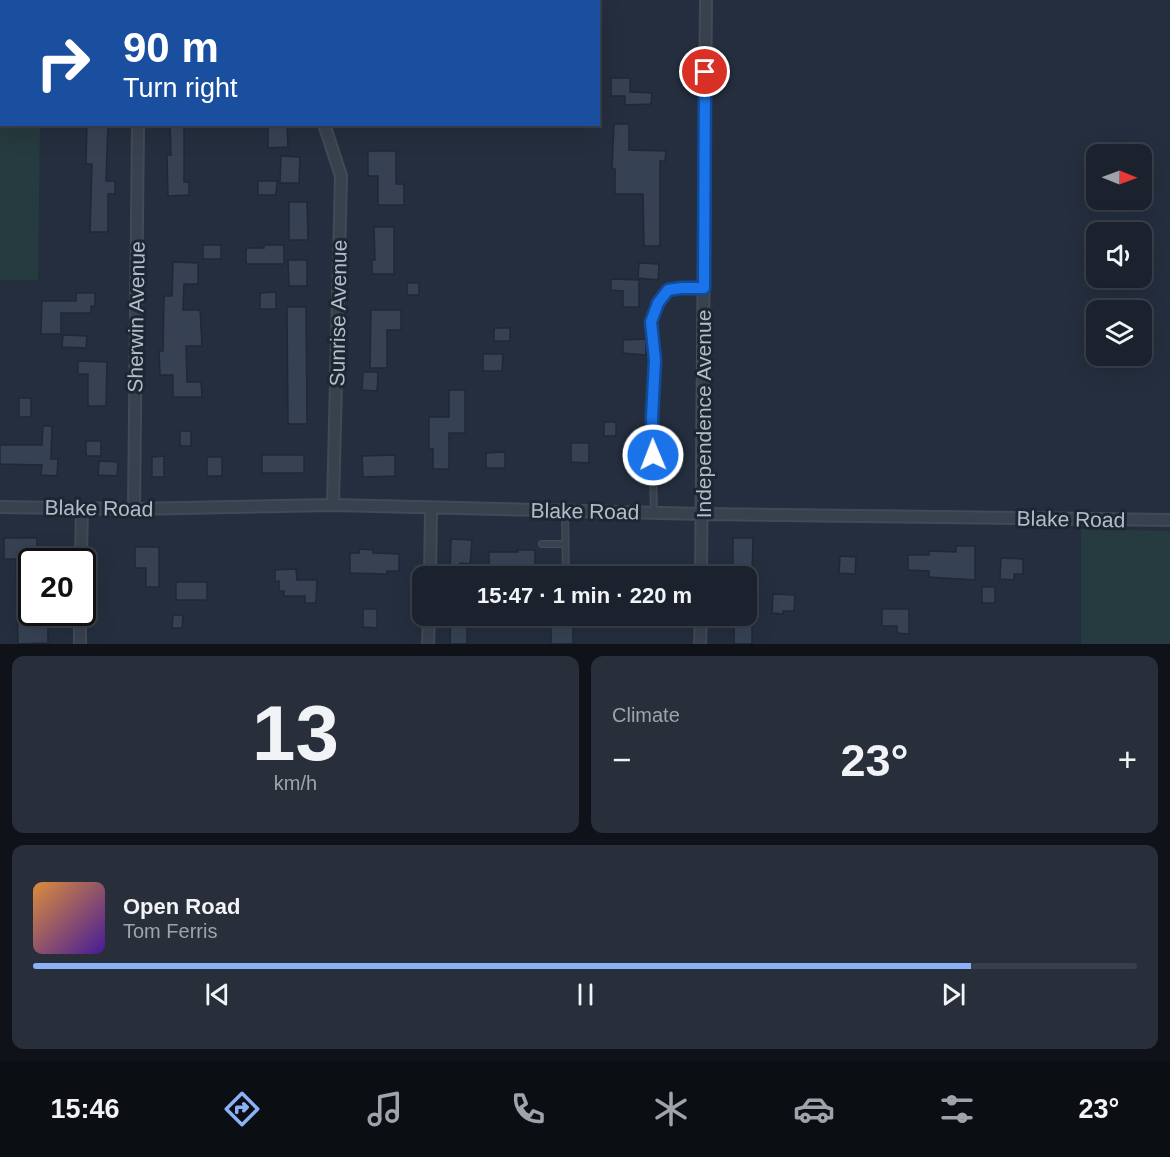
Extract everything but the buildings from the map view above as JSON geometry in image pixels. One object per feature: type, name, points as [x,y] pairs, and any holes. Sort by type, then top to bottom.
[{"type":"street","name":"Independence Avenue","points":[[701,566],[706,0]]},
{"type":"street","name":"Sherwin Avenue","points":[[134,509],[138,126]]},
{"type":"street","name":"Sunrise Avenue","points":[[325,126],[341,176],[333,505]]},
{"type":"street","name":"Blake Road","points":[[0,507],[134,509],[333,505],[702,514],[1170,520]]},
{"type":"street","points":[[81,548],[82,508]]},
{"type":"street","points":[[430,566],[431,508]]},
{"type":"street","points":[[80,626],[80,644]]},
{"type":"street","points":[[428,644],[429,626]]},
{"type":"street","points":[[700,644],[701,626]]},
{"type":"lane","points":[[654,513],[652,417],[655,360],[651,322],[658,303],[668,290],[704,288]]},
{"type":"lane","points":[[566,511],[566,566]]},
{"type":"lane","points":[[542,544],[566,544]]},
{"type":"green space","points":[[0,126],[40,126],[38,280],[0,280]]},
{"type":"green space","points":[[1081,529],[1170,531],[1170,644],[1081,644]]},
{"type":"route","points":[[653,455],[655,360],[651,322],[658,303],[668,290],[704,288],[705,72]]}]
